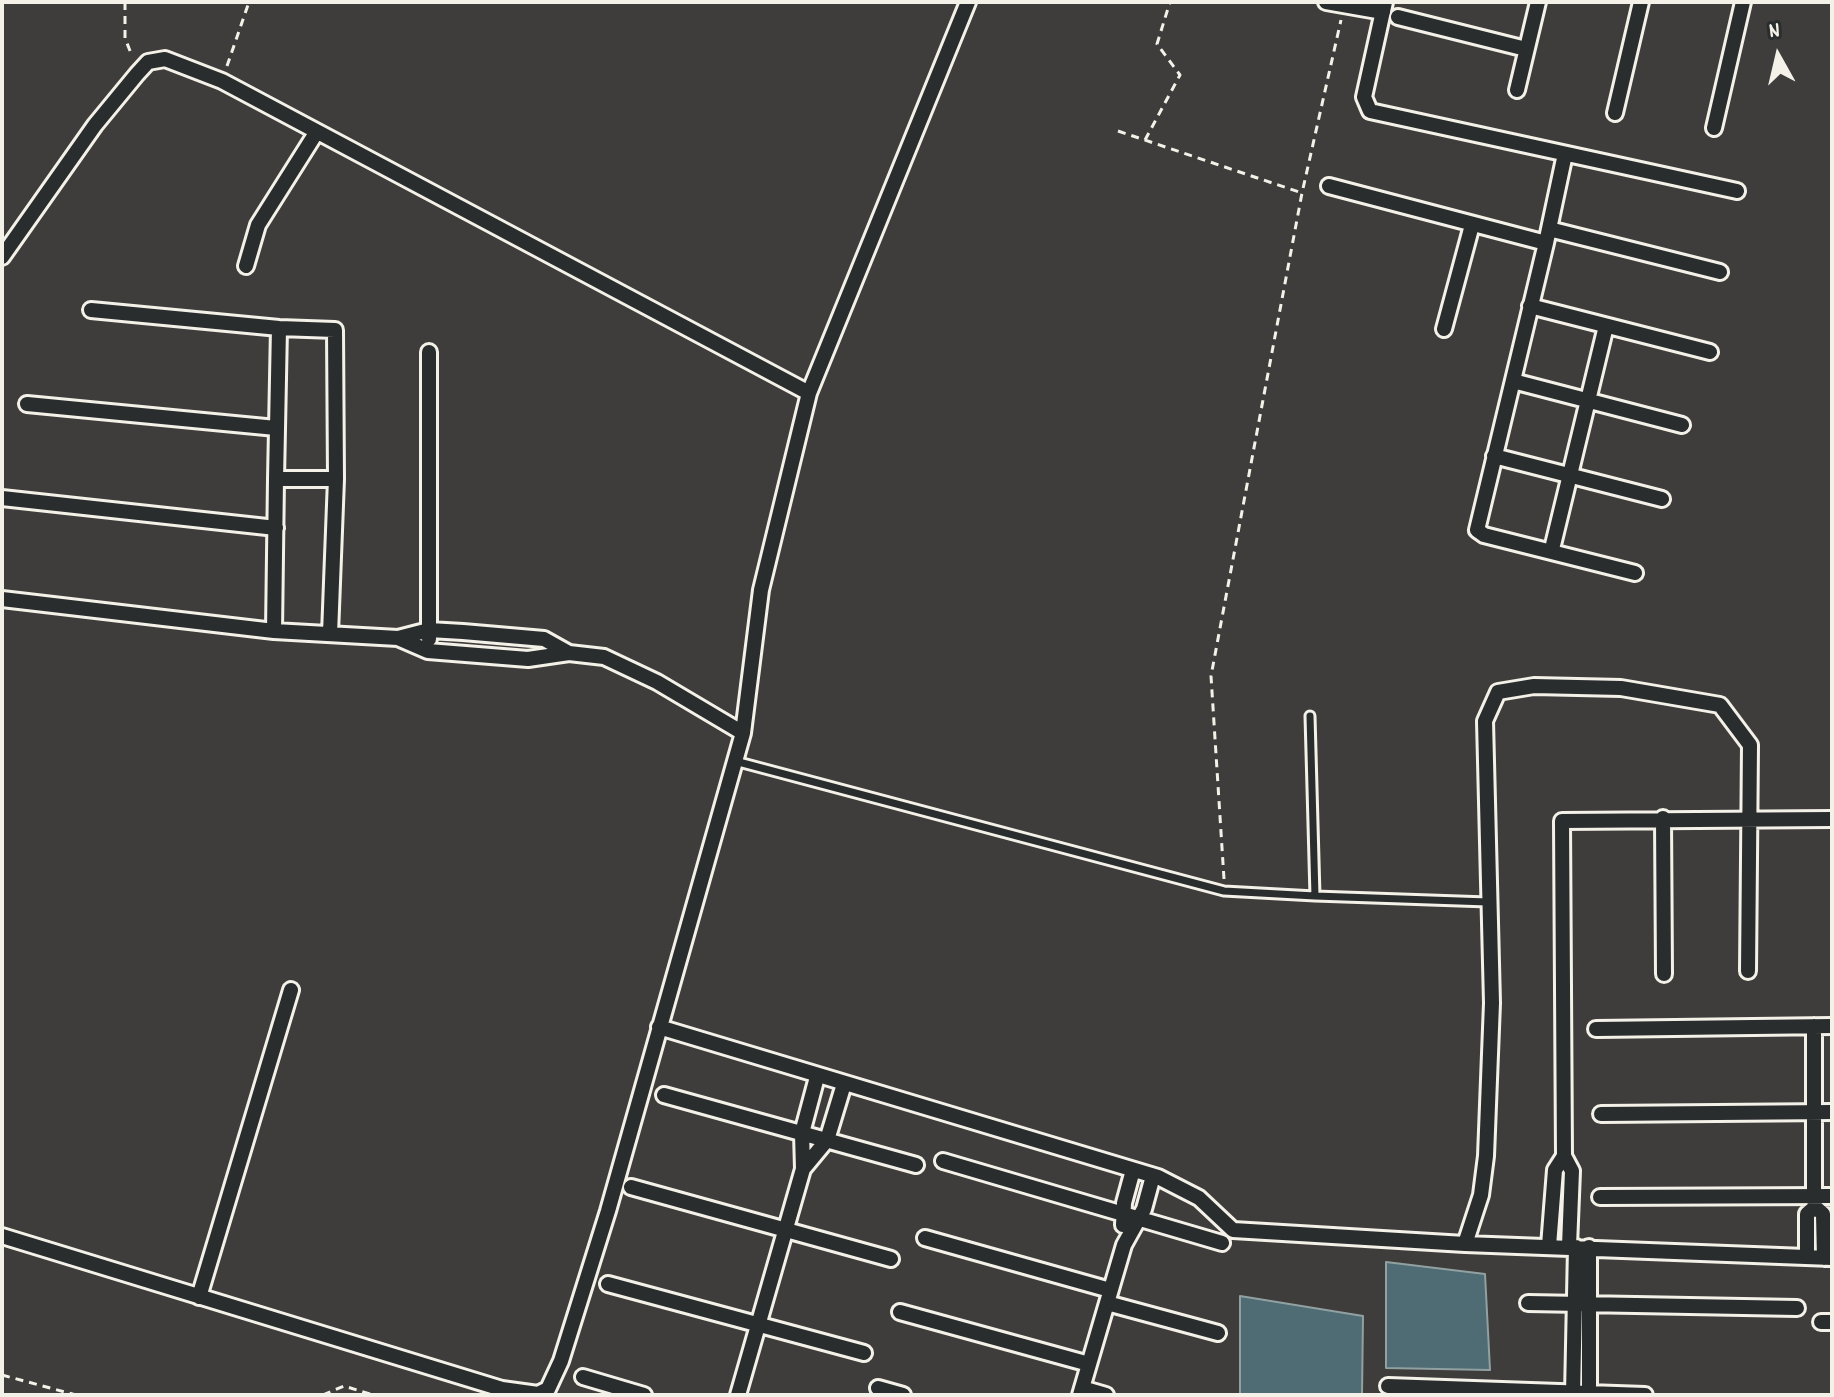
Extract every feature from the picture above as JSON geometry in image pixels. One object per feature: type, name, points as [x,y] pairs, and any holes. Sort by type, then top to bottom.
[{"type":"street","points":[[2,1236],[502,1389],[538,1394],[548,1389],[591,1265],[743,733],[761,590],[809,393],[968,2]]},
{"type":"street","points":[[1326,2],[1384,7],[1364,97],[1370,111],[1737,191]]},
{"type":"street","points":[[1517,90],[1538,2]]},
{"type":"street","points":[[1615,113],[1641,2]]},
{"type":"street","points":[[1714,128],[1743,2]]},
{"type":"street","points":[[1398,17],[1526,49]]},
{"type":"street","points":[[2,257],[95,125],[143,67],[156,58],[165,59],[222,81],[809,393]]},
{"type":"street","points":[[246,266],[258,225],[316,133]]},
{"type":"street","points":[[1565,154],[1477,530],[1484,535],[1552,549],[1635,573]]},
{"type":"street","points":[[1329,186],[1472,225],[1547,236],[1720,272]]},
{"type":"street","points":[[1444,329],[1472,225]]},
{"type":"street","points":[[1530,306],[1710,352]]},
{"type":"street","points":[[91,310],[279,328],[335,330],[336,479],[330,634]]},
{"type":"street","points":[[1552,549],[1606,326]]},
{"type":"street","points":[[274,631],[279,328]]},
{"type":"street","points":[[428,651],[429,352]]},
{"type":"street","points":[[1513,381],[1682,425]]},
{"type":"street","points":[[27,404],[276,428]]},
{"type":"street","points":[[1494,456],[1662,499]]},
{"type":"street","points":[[276,479],[336,479]]},
{"type":"street","points":[[2,498],[276,528]]},
{"type":"street","points":[[2,599],[274,631],[398,638],[429,630],[544,639],[569,653]]},
{"type":"street","points":[[398,638],[428,651],[528,659],[569,653],[604,657],[657,682],[743,733]]},
{"type":"street","points":[[1465,1244],[1481,1195],[1486,1156],[1492,1003],[1485,721],[1498,692],[1534,686],[1621,688],[1720,705],[1750,745],[1748,971]]},
{"type":"street","points":[[1663,818],[1664,974]]},
{"type":"street","points":[[1589,1394],[1572,1171],[1564,1156],[1562,821],[1832,819]]},
{"type":"street","points":[[199,1297],[291,990]]},
{"type":"street","points":[[659,1027],[1153,1176],[1199,1198],[1233,1230],[1465,1244],[1828,1258],[1823,1214],[1815,1201],[1814,1026]]},
{"type":"street","points":[[1596,1029],[1832,1026]]},
{"type":"street","points":[[738,1395],[803,1169],[802,1133],[817,1077]]},
{"type":"street","points":[[803,1169],[827,1140],[844,1084]]},
{"type":"street","points":[[664,1095],[916,1165]]},
{"type":"street","points":[[1601,1114],[1832,1112]]},
{"type":"street","points":[[1549,1246],[1555,1170],[1564,1156]]},
{"type":"street","points":[[943,1161],[1123,1217],[1222,1243]]},
{"type":"street","points":[[1124,1245],[1123,1217],[1133,1170]]},
{"type":"street","points":[[1106,1395],[1081,1392],[1124,1245],[1139,1221],[1153,1176]]},
{"type":"street","points":[[631,1187],[785,1227],[891,1259]]},
{"type":"street","points":[[1600,1197],[1815,1201],[1832,1196]]},
{"type":"street","points":[[1807,1257],[1807,1214],[1815,1201]]},
{"type":"street","points":[[925,1238],[1218,1333]]},
{"type":"street","points":[[608,1284],[864,1353]]},
{"type":"street","points":[[1528,1303],[1797,1308]]},
{"type":"street","points":[[1573,1394],[1582,1304]]},
{"type":"street","points":[[900,1312],[1089,1364]]},
{"type":"street","points":[[583,1377],[644,1395]]},
{"type":"street","points":[[1388,1386],[1645,1395]]},
{"type":"street","points":[[878,1388],[903,1395]]},
{"type":"lane","points":[[1310,716],[1315,896]]},
{"type":"lane","points":[[733,760],[1224,891],[1488,902]]},
{"type":"path","points":[[125,2],[125,38],[131,55],[143,67]]},
{"type":"path","points":[[222,81],[249,2]]},
{"type":"path","points":[[1145,140],[1180,75],[1157,44],[1170,2]]},
{"type":"path","points":[[1224,891],[1211,676],[1302,193],[1345,6]]},
{"type":"path","points":[[1118,131],[1302,193]]},
{"type":"path","points":[[2,1375],[76,1395]]},
{"type":"path","points":[[323,1395],[344,1386],[373,1395]]},
{"type":"water","points":[[1386,1262],[1485,1274],[1490,1370],[1386,1368]]},
{"type":"water","points":[[1240,1296],[1363,1316],[1362,1395],[1240,1395]]}]
